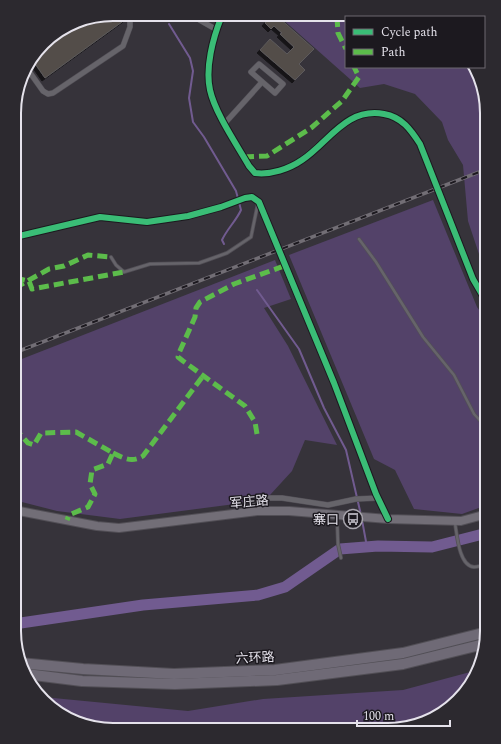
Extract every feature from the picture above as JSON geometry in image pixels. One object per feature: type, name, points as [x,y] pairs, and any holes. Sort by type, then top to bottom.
[{"type":"highway","name":"六环路","points":[[27,664],[83,669],[174,674],[275,670],[403,653],[480,634]]},
{"type":"highway","name":"六环路","points":[[32,675],[82,681],[176,684],[277,680],[404,664],[479,645]]},
{"type":"main road","name":"军庄路","points":[[21,511],[98,526],[119,528],[244,513],[290,511],[388,519],[455,521],[480,516]]},
{"type":"street","points":[[30,73],[43,91],[48,94],[53,93],[123,46],[130,27],[130,21]]},
{"type":"street","points":[[201,21],[217,30]]},
{"type":"street","points":[[220,21],[211,59],[210,88],[212,99],[249,166],[255,173],[263,174],[283,169],[302,160],[352,118],[372,112],[386,114],[399,119],[411,130],[420,144],[432,174]]},
{"type":"street","points":[[259,64],[283,84],[275,93],[262,82],[251,72],[259,64]]},
{"type":"street","points":[[225,123],[262,82]]},
{"type":"street","points":[[441,196],[473,279],[480,291]]},
{"type":"street","points":[[21,236],[100,217],[147,222],[188,216],[252,197],[258,202],[264,212],[270,230]]},
{"type":"street","points":[[282,260],[334,383],[378,498],[388,519]]},
{"type":"street","points":[[244,513],[260,501],[268,498],[282,498],[328,505],[356,499],[378,498]]},
{"type":"lane","points":[[111,257],[116,265],[124,272],[150,264],[173,262],[199,263],[227,253],[251,237],[258,202]]},
{"type":"lane","points":[[359,239],[376,262],[423,337],[454,375],[474,414],[480,420]]},
{"type":"lane","points":[[337,514],[338,544],[341,558]]},
{"type":"lane","points":[[455,521],[458,549],[467,564],[473,567],[480,566]]},
{"type":"shaded area","points":[[285,21],[345,21],[345,68],[468,68],[475,83],[480,113],[480,257],[468,221],[463,165],[448,140],[442,122],[415,94],[384,84],[360,88]]},
{"type":"shaded area","points":[[433,200],[480,311],[480,508],[462,514],[414,509],[395,470],[374,459],[289,255]]},
{"type":"shaded area","points":[[275,260],[291,299],[264,308],[288,346],[337,445],[305,440],[292,471],[270,495],[235,504],[120,519],[57,511],[21,502],[21,359]]},
{"type":"shaded area","points":[[471,672],[465,682],[453,696],[434,711],[412,720],[394,723],[113,723],[89,720],[78,716],[67,711],[50,698],[188,711],[263,699],[403,690]]},
{"type":"building","points":[[123,21],[45,78],[35,64],[44,52],[62,36],[89,24]]},
{"type":"building","points":[[267,21],[282,21],[314,49],[299,64],[305,70],[295,80],[260,50],[270,39],[287,54],[294,47],[274,26],[271,29],[265,23]]},
{"type":"waterway","points":[[169,24],[190,58],[193,71],[189,98],[193,122],[204,137],[236,191],[241,210],[237,218],[226,232],[222,240],[224,244]]},
{"type":"waterway","points":[[257,290],[299,349],[324,408],[346,450],[361,515]]},
{"type":"waterway","points":[[362,520],[367,547]]},
{"type":"waterway","points":[[21,623],[143,605],[258,595],[285,587],[340,549],[378,546],[432,547],[480,535]]},
{"type":"tunnel","points":[[432,174],[441,196]]},
{"type":"tunnel","points":[[270,230],[282,260]]},
{"type":"railway","points":[[21,350],[480,172]]},
{"type":"marked path","points":[[337,21],[338,33],[345,47]]},
{"type":"marked path","points":[[244,157],[267,156],[311,128],[342,101],[359,77],[354,68]]},
{"type":"marked path","points":[[21,285],[49,269],[64,266],[88,255],[111,257]]},
{"type":"marked path","points":[[257,434],[255,422],[245,406],[178,357],[195,317],[196,308],[200,302],[234,284],[284,266]]},
{"type":"marked path","points":[[21,279],[29,281],[32,289],[124,272]]},
{"type":"marked path","points":[[113,453],[124,458],[131,459],[143,456],[203,376]]},
{"type":"marked path","points":[[21,435],[28,443],[34,445],[41,433],[76,432],[113,453],[108,464],[92,470],[90,484],[95,494],[88,507],[69,515],[67,520]]},
{"type":"cycle path","points":[[220,21],[215,35],[209,63],[208,72],[210,90],[221,119],[249,166],[255,173],[267,173],[286,169],[297,163],[312,153],[348,121],[359,116],[371,113],[384,114],[396,118],[409,129],[420,144],[473,279],[480,291]]},
{"type":"cycle path","points":[[21,236],[100,217],[147,222],[188,216],[221,207],[245,198],[252,197],[259,202],[334,383],[376,494],[388,519]]},
{"type":"place","name":"寨口","points":[[353,519]]}]
